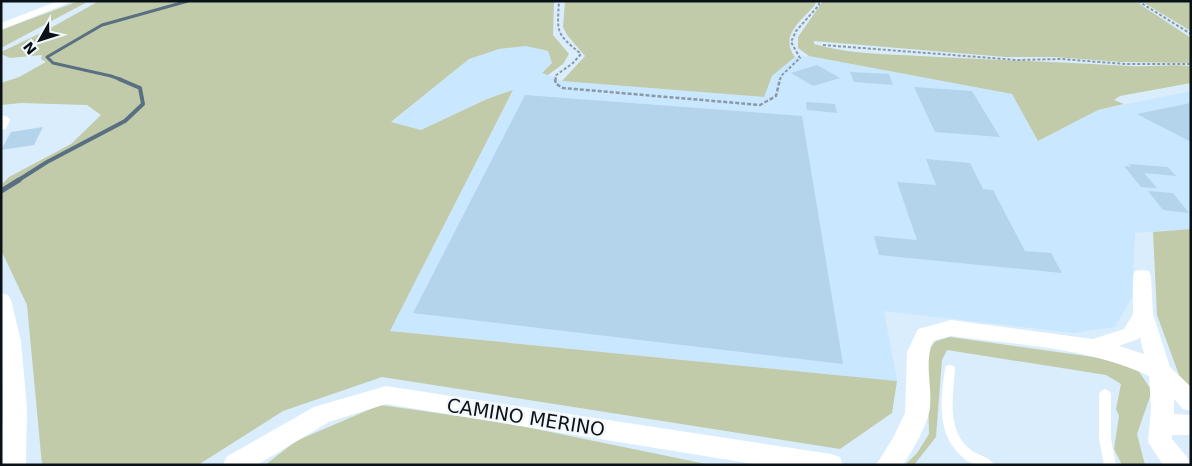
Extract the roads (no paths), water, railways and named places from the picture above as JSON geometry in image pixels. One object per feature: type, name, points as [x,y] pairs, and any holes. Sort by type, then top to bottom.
[{"type":"street","points":[[18,9],[44,1]]},
{"type":"street","points":[[1,27],[68,1]]},
{"type":"street","points":[[1,119],[3,120],[1,126]]},
{"type":"street","points":[[1142,276],[1143,314],[1160,371],[1162,446],[1178,465]]},
{"type":"street","points":[[1,300],[11,341],[15,408],[13,465]]},
{"type":"street","points":[[1094,347],[1131,334],[1143,314]]},
{"type":"street","points":[[888,465],[902,446],[918,414],[918,352],[925,335],[951,328],[1094,347],[1132,358],[1160,371],[1191,402]]},
{"type":"street","name":"CAMINO MERINO","points":[[235,465],[322,414],[386,395],[832,465]]},
{"type":"street","points":[[1162,446],[1168,424],[1191,425]]},
{"type":"lane","points":[[950,369],[947,422],[953,438],[967,454],[988,465]]},
{"type":"lane","points":[[1105,394],[1105,439],[1110,465]]},
{"type":"waterway","points":[[122,80],[53,63],[47,57],[102,25],[188,1]]},
{"type":"waterway","points":[[17,181],[47,162],[125,121],[143,104],[140,88],[119,79]]},
{"type":"waterway","points":[[1,191],[19,180]]}]
